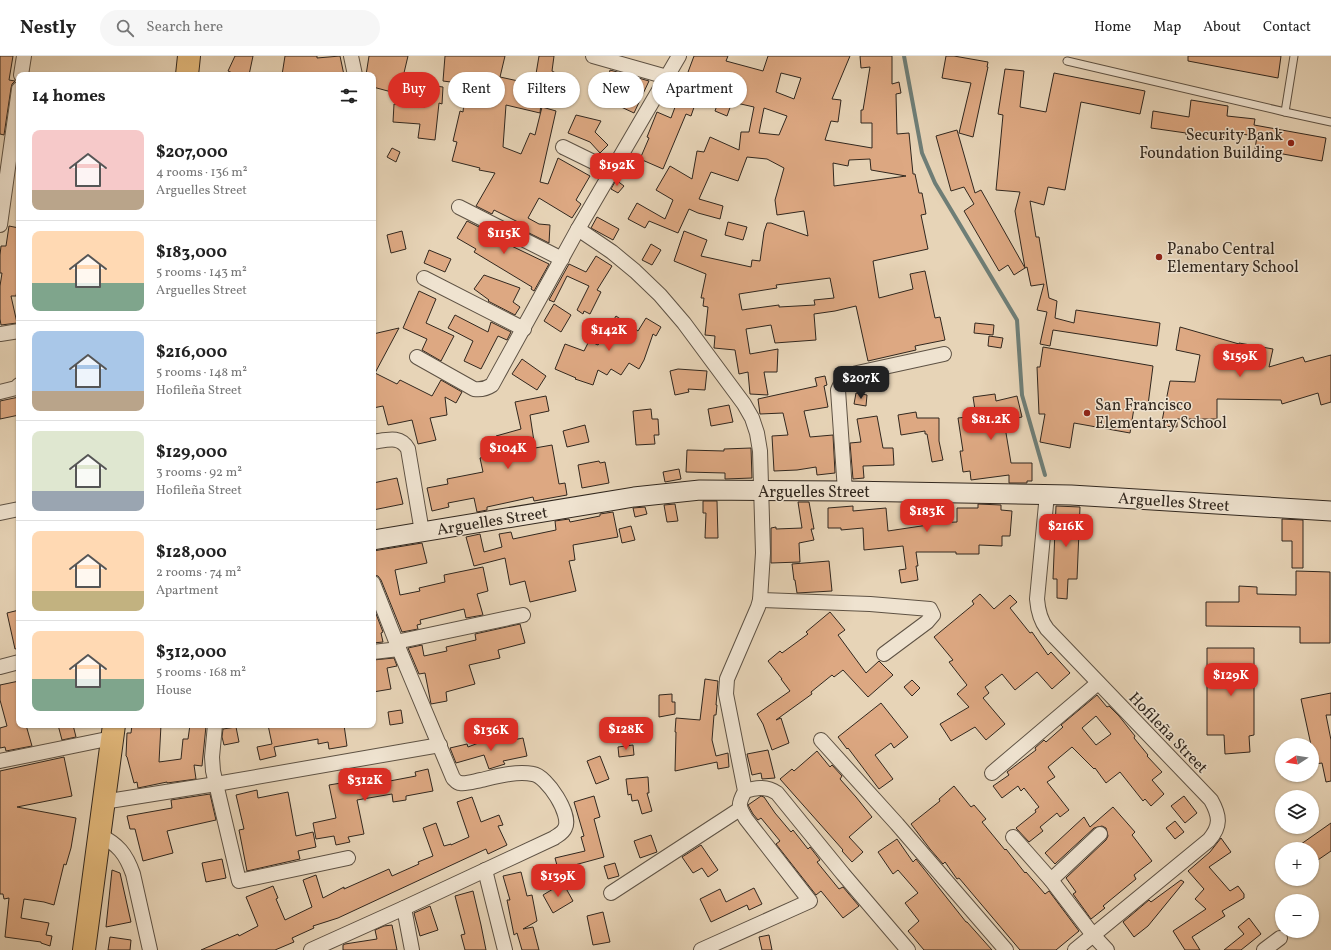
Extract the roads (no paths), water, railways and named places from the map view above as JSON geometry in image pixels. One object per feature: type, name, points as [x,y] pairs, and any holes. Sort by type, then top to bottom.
[{"type":"main road","points":[[187,72],[189,56]]},
{"type":"main road","points":[[84,950],[113,731]]},
{"type":"street","points":[[21,72],[24,56]]},
{"type":"street","points":[[351,56],[354,72]]},
{"type":"street","points":[[593,56],[652,73]]},
{"type":"street","points":[[670,72],[679,56]]},
{"type":"street","points":[[417,357],[474,389],[483,390],[492,384],[524,329],[578,229],[652,103]]},
{"type":"street","points":[[0,225],[16,110]]},
{"type":"street","points":[[563,147],[612,171]]},
{"type":"street","points":[[459,207],[562,259]]},
{"type":"street","points":[[578,229],[612,252],[635,271],[660,295],[684,322],[744,404],[752,418],[757,433],[760,450],[763,553],[760,600],[727,679],[726,694],[727,706],[746,791]]},
{"type":"street","points":[[424,278],[524,329]]},
{"type":"street","points":[[0,334],[16,331]]},
{"type":"street","points":[[845,491],[838,390],[841,382],[848,376],[857,373],[944,354]]},
{"type":"street","points":[[0,392],[16,388]]},
{"type":"street","points":[[376,442],[398,440],[404,442],[408,449],[422,532]]},
{"type":"street","name":"Arguelles Street","points":[[376,540],[634,496],[700,490],[1047,494],[1331,511]]},
{"type":"street","name":"Hofileña Street","points":[[1047,494],[1037,599],[1038,610],[1042,622],[1098,683],[1211,800],[1216,808],[1219,820],[1216,832],[1209,840],[1075,950]]},
{"type":"street","points":[[0,513],[16,510]]},
{"type":"street","points":[[311,950],[326,947],[404,908],[560,834],[565,828],[566,822],[564,813],[554,792],[535,774],[522,773],[504,775],[465,783],[456,781],[452,778],[440,745],[397,646],[376,592]]},
{"type":"street","points":[[760,600],[870,604],[930,609],[933,615],[930,619],[884,654]]},
{"type":"street","points":[[376,651],[522,616]]},
{"type":"street","points":[[0,667],[16,663]]},
{"type":"street","points":[[992,773],[1098,683]]},
{"type":"street","points":[[215,728],[212,757],[216,784],[239,881],[348,858]]},
{"type":"street","points":[[0,761],[113,731]]},
{"type":"street","points":[[821,740],[897,824],[1006,950]]},
{"type":"street","points":[[103,802],[440,745]]},
{"type":"street","points":[[701,950],[810,902],[746,819],[740,809],[739,802],[746,791],[765,788],[772,789],[777,793],[843,874],[908,950]]},
{"type":"street","points":[[611,893],[740,809]]},
{"type":"street","points":[[1051,880],[1100,834]]},
{"type":"street","points":[[99,836],[110,841],[122,850],[129,863],[133,874],[150,950]]},
{"type":"street","points":[[1013,837],[1051,880],[1093,935],[1107,950]]},
{"type":"street","points":[[485,870],[505,950]]},
{"type":"street","points":[[404,908],[412,950]]},
{"type":"street","points":[[1264,950],[1280,938]]},
{"type":"lane","points":[[1285,112],[1294,56]]},
{"type":"lane","points":[[1067,61],[1331,122]]},
{"type":"waterway","points":[[904,56],[922,153],[935,183],[1017,320],[1022,395],[1045,475]]},
{"type":"place","name":"Security Bank Foundation Building","points":[[1291,143]]},
{"type":"place","name":"Panabo Central Elementary School","points":[[1159,257]]},
{"type":"place","name":"San Francisco Elementary School","points":[[1087,413]]}]
